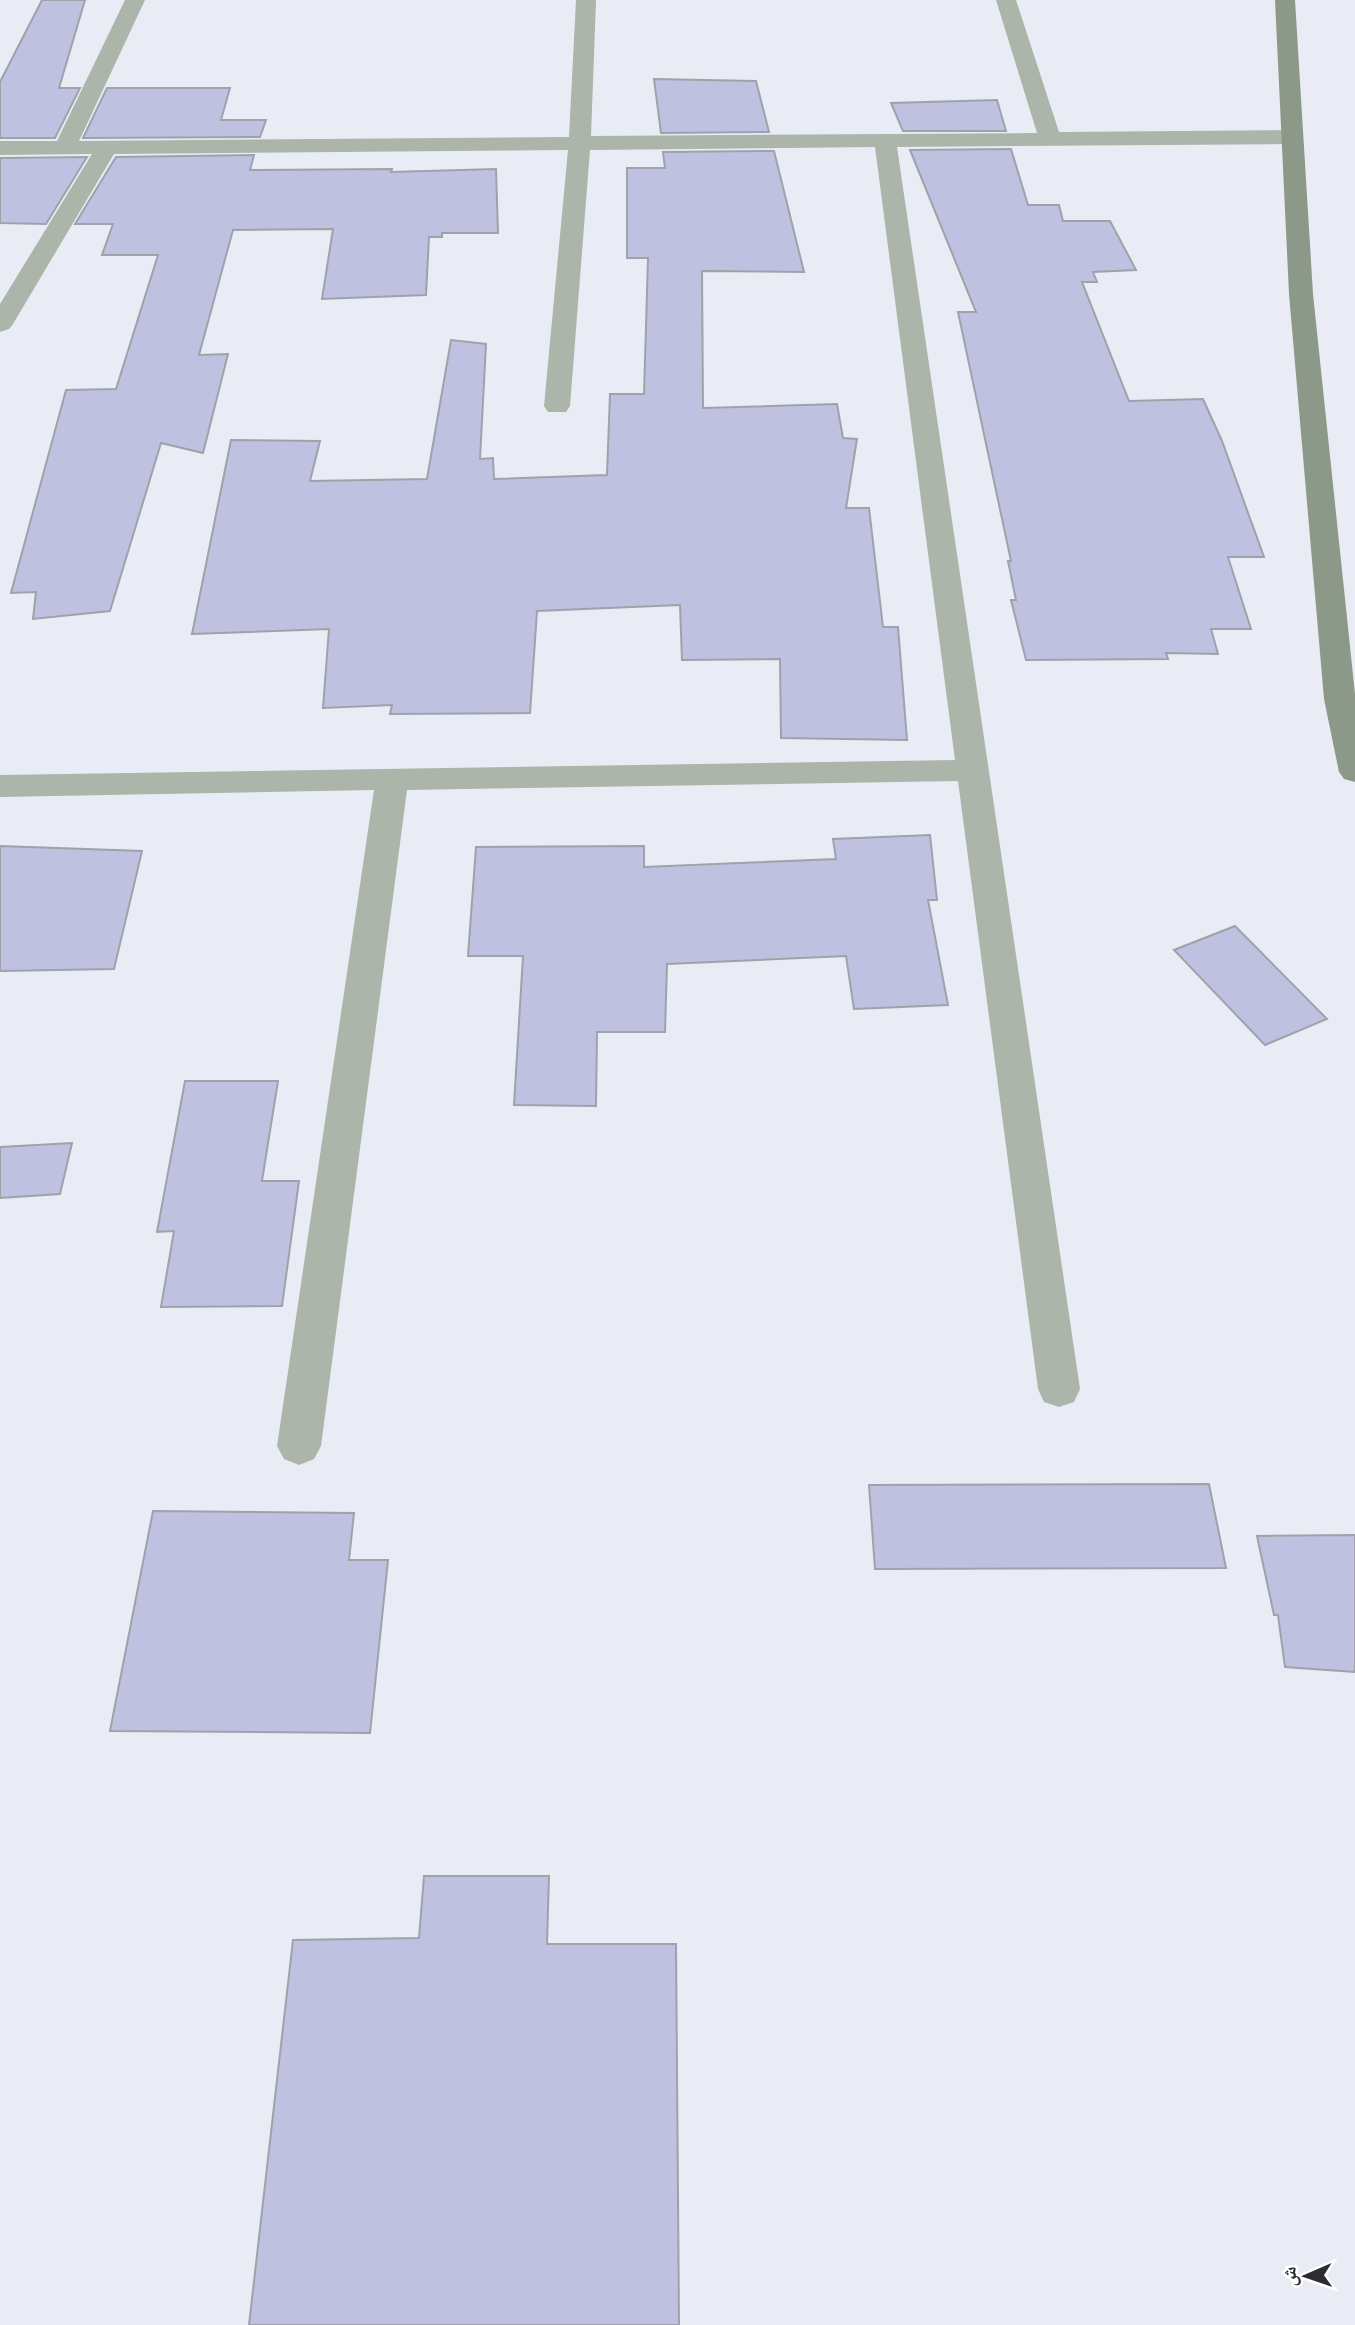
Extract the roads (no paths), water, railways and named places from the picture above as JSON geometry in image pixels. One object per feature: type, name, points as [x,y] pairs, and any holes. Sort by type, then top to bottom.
[{"type":"main road","points":[[1285,0],[1301,294],[1339,699],[1355,772]]},
{"type":"street","points":[[65,147],[135,0]]},
{"type":"street","points":[[557,406],[580,142],[586,0]]},
{"type":"street","points":[[1006,0],[1051,139]]},
{"type":"street","points":[[0,148],[1292,137]]},
{"type":"street","points":[[885,140],[1059,1389]]},
{"type":"street","points":[[0,324],[108,146]]},
{"type":"street","points":[[0,786],[973,770]]},
{"type":"street","points":[[299,1446],[393,779]]}]
